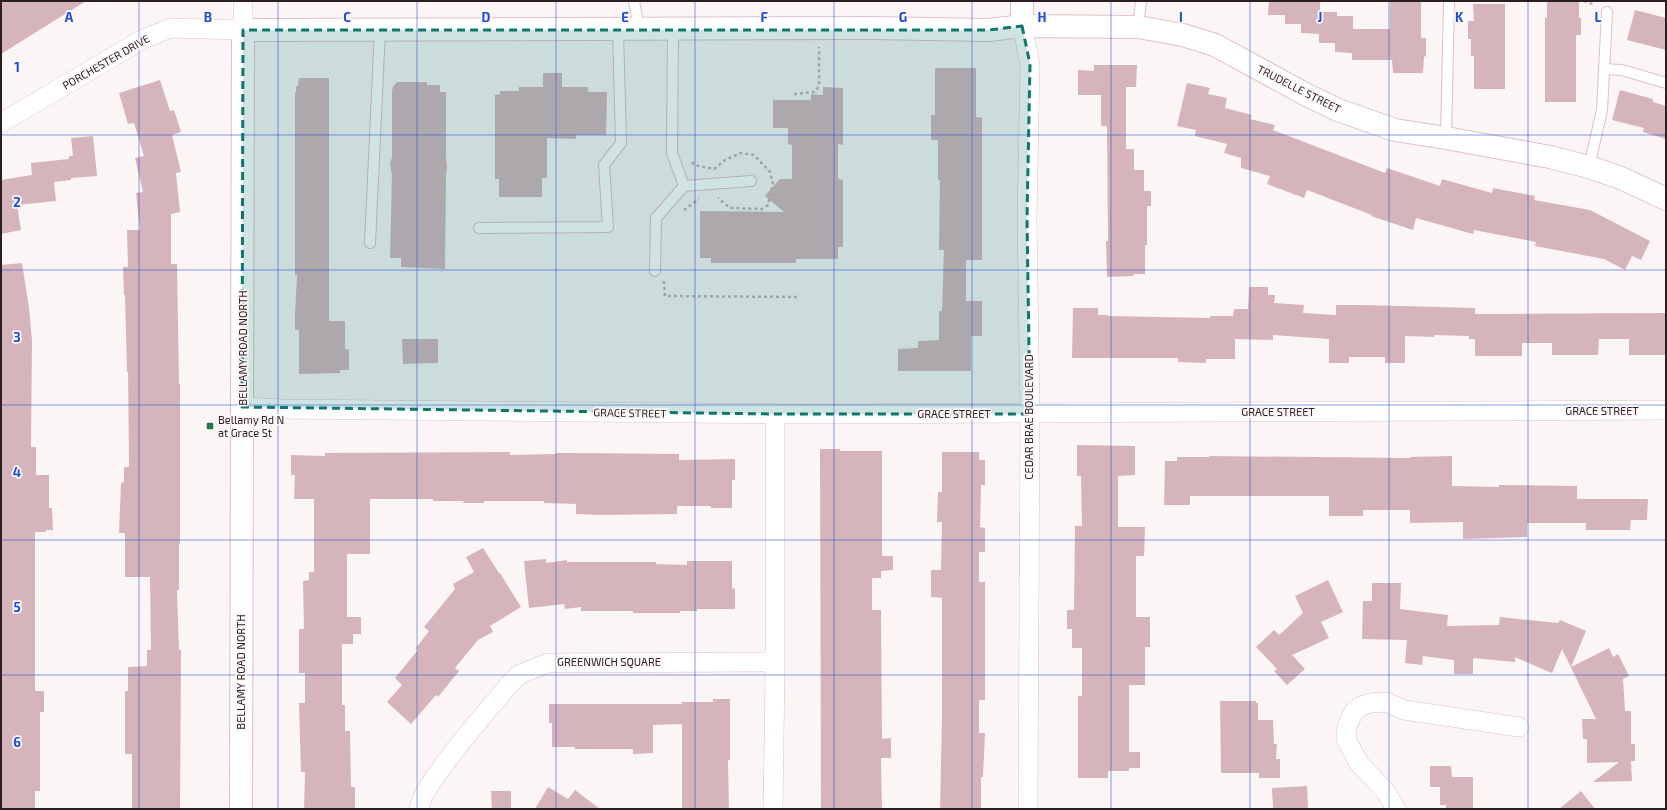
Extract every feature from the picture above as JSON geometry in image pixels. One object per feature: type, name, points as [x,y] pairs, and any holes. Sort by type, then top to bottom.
[{"type":"street","name":"BELLAMY ROAD NORTH","points":[[241,809],[243,1]]},
{"type":"street","points":[[243,30],[990,30],[1022,26],[1022,1]]},
{"type":"street","name":"TRUDELLE STREET","points":[[1022,26],[1138,27],[1183,35],[1215,45],[1305,94],[1338,110],[1395,130],[1446,138],[1589,167],[1621,178],[1666,199]]},
{"type":"street","name":"CEDAR BRAE BOULEVARD","points":[[1022,26],[1030,64],[1027,218],[1030,414],[1028,809]]},
{"type":"street","name":"PORCHESTER DRIVE","points":[[1,123],[143,39],[171,28],[243,30]]},
{"type":"street","name":"GRACE STREET","points":[[242,407],[283,409],[775,414],[1666,410]]},
{"type":"street","points":[[772,809],[775,662],[775,414]]},
{"type":"street","name":"GREENWICH SQUARE","points":[[419,809],[419,802],[434,778],[508,686],[520,674],[548,663],[775,662]]},
{"type":"street","points":[[1396,809],[1386,792],[1358,762],[1346,738],[1347,726],[1353,713],[1361,706],[1370,703],[1386,702],[1404,710],[1519,727]]},
{"type":"lane","points":[[634,1],[639,29]]},
{"type":"lane","points":[[1138,27],[1140,1]]},
{"type":"lane","points":[[1446,138],[1449,1]]},
{"type":"lane","points":[[1589,167],[1602,110],[1607,12]]},
{"type":"lane","points":[[673,29],[672,153],[684,186]]},
{"type":"lane","points":[[370,244],[380,30]]},
{"type":"lane","points":[[479,228],[608,227],[604,165],[621,143],[618,30]]},
{"type":"lane","points":[[1604,69],[1622,70],[1666,83]]},
{"type":"lane","points":[[655,271],[656,218],[684,186],[751,181]]},
{"type":"path","points":[[794,94],[815,92],[819,86],[820,29]]},
{"type":"path","points":[[691,160],[694,165],[714,169],[725,160],[741,153],[754,155],[770,172],[773,184],[768,205],[762,209],[730,208],[718,198],[713,198]]},
{"type":"path","points":[[682,212],[701,198]]},
{"type":"path","points":[[664,280],[664,296],[800,297]]},
{"type":"highlighted area","points":[[1022,26],[1030,64],[1027,218],[1030,414],[775,414],[242,407],[243,30],[989,30]]},
{"type":"building","points":[[1,1],[86,1],[1,54]]},
{"type":"building","points":[[1269,1],[1320,2],[1320,12],[1337,12],[1337,16],[1353,16],[1353,29],[1390,29],[1390,1],[1421,1],[1421,38],[1426,38],[1426,57],[1424,56],[1423,73],[1393,73],[1392,60],[1352,60],[1352,53],[1335,52],[1335,43],[1319,43],[1319,34],[1301,33],[1301,24],[1285,24],[1285,15],[1268,15]]},
{"type":"building","points":[[1547,1],[1579,1],[1581,35],[1576,35],[1576,102],[1545,102],[1545,17],[1547,18]]},
{"type":"building","points":[[1473,4],[1505,4],[1505,89],[1474,89],[1474,56],[1471,56],[1471,39],[1468,39],[1468,21],[1474,21]]},
{"type":"building","points":[[1635,10],[1666,18],[1666,50],[1627,40]]},
{"type":"building","points":[[1094,65],[1137,65],[1136,87],[1126,87],[1126,149],[1134,149],[1134,170],[1144,170],[1144,191],[1151,191],[1151,206],[1147,206],[1145,274],[1107,277],[1107,126],[1101,126],[1101,95],[1078,95],[1078,70],[1094,71]]},
{"type":"building","points":[[935,68],[976,68],[976,117],[982,118],[982,260],[966,260],[966,301],[982,301],[982,336],[971,336],[971,371],[898,371],[898,349],[918,348],[918,341],[939,340],[939,311],[942,311],[944,250],[939,250],[940,180],[938,180],[938,140],[931,140],[931,115],[935,115]]},
{"type":"building","points":[[543,73],[562,73],[562,87],[588,87],[588,92],[607,92],[606,135],[576,135],[576,139],[547,138],[547,178],[542,178],[542,197],[499,197],[499,179],[495,179],[495,95],[500,94],[500,91],[519,91],[519,87],[543,87]]},
{"type":"building","points":[[299,78],[329,78],[329,321],[345,321],[345,349],[349,350],[349,370],[340,370],[340,373],[299,374],[299,330],[295,330],[297,275],[295,275],[295,92],[296,86],[298,86]]},
{"type":"building","points":[[160,80],[170,111],[174,110],[181,132],[172,135],[181,172],[176,173],[180,212],[171,214],[171,264],[177,264],[180,384],[180,544],[179,590],[177,590],[179,650],[181,650],[180,809],[132,809],[132,754],[125,754],[125,691],[128,691],[128,667],[147,666],[147,650],[151,650],[150,577],[125,577],[125,533],[119,533],[121,483],[124,482],[124,467],[129,467],[128,372],[123,267],[128,267],[127,230],[140,230],[136,193],[143,192],[135,158],[144,156],[134,123],[128,124],[119,93]]},
{"type":"building","points":[[397,82],[427,82],[427,85],[440,85],[440,92],[446,92],[447,167],[445,269],[401,267],[401,258],[390,258],[392,92],[393,86]]},
{"type":"building","points":[[1187,83],[1210,88],[1208,94],[1227,98],[1225,108],[1252,115],[1250,119],[1275,125],[1273,130],[1385,173],[1387,168],[1440,186],[1442,179],[1492,193],[1493,188],[1535,196],[1534,200],[1590,210],[1650,241],[1641,260],[1632,256],[1625,270],[1604,259],[1535,246],[1536,242],[1474,230],[1473,234],[1416,218],[1413,230],[1371,216],[1372,215],[1307,190],[1304,198],[1267,184],[1270,176],[1241,168],[1241,158],[1224,153],[1227,144],[1195,136],[1196,130],[1177,126]]},
{"type":"building","points":[[823,87],[843,88],[843,145],[838,144],[838,179],[843,180],[843,247],[838,247],[838,259],[796,259],[796,263],[711,263],[711,258],[700,258],[700,211],[784,212],[765,196],[780,179],[792,179],[792,145],[788,144],[788,128],[773,128],[773,100],[811,100],[811,94],[823,95]]},
{"type":"building","points":[[1620,90],[1653,99],[1653,102],[1666,106],[1666,139],[1643,132],[1644,128],[1612,120]]},
{"type":"building","points":[[93,136],[97,176],[71,178],[71,180],[54,182],[56,201],[17,205],[21,230],[1,234],[1,180],[32,175],[31,163],[69,159],[69,156],[73,156],[71,138]]},
{"type":"building","points":[[22,263],[32,340],[31,447],[36,447],[36,475],[49,475],[49,508],[52,508],[53,530],[46,530],[46,532],[35,532],[35,691],[44,691],[44,712],[40,712],[40,791],[35,791],[35,809],[1,809],[1,265]]},
{"type":"building","points":[[1249,287],[1268,287],[1268,295],[1275,295],[1274,303],[1304,305],[1303,313],[1336,315],[1336,305],[1363,305],[1475,308],[1475,314],[1666,313],[1666,355],[1629,355],[1629,339],[1599,339],[1598,355],[1552,355],[1552,343],[1522,343],[1522,356],[1475,356],[1475,339],[1469,339],[1469,336],[1434,335],[1434,337],[1405,336],[1405,363],[1385,363],[1385,357],[1349,357],[1349,363],[1329,363],[1329,339],[1273,335],[1273,340],[1235,339],[1235,359],[1206,359],[1206,363],[1178,362],[1178,358],[1072,358],[1073,308],[1098,308],[1098,315],[1108,316],[1210,318],[1210,316],[1233,316],[1234,309],[1248,309]]},
{"type":"building","points":[[402,339],[438,339],[438,363],[403,364]]},
{"type":"building","points":[[1077,445],[1135,446],[1135,475],[1118,476],[1118,527],[1145,527],[1144,556],[1136,556],[1136,617],[1150,617],[1150,647],[1145,647],[1145,685],[1129,685],[1129,752],[1140,752],[1140,768],[1129,768],[1129,771],[1108,771],[1108,778],[1078,778],[1078,696],[1082,696],[1082,648],[1072,648],[1072,629],[1067,629],[1067,610],[1074,610],[1075,526],[1082,526],[1081,476],[1077,476]]},
{"type":"building","points":[[820,449],[840,449],[840,451],[882,451],[882,556],[893,556],[893,570],[881,571],[881,578],[872,578],[872,610],[881,610],[882,739],[891,738],[891,758],[881,758],[882,809],[821,809]]},
{"type":"building","points":[[510,452],[510,455],[556,453],[679,454],[679,460],[735,459],[735,480],[732,480],[732,508],[711,508],[711,506],[677,506],[677,514],[600,515],[576,514],[576,504],[544,503],[544,501],[484,501],[484,503],[463,503],[464,501],[433,501],[433,499],[370,499],[370,554],[347,554],[347,617],[361,617],[361,634],[353,634],[353,644],[342,644],[342,705],[345,705],[345,731],[350,731],[351,787],[355,787],[355,808],[304,809],[305,772],[301,772],[299,703],[305,703],[305,673],[299,673],[299,629],[304,629],[303,581],[309,580],[309,572],[314,572],[314,499],[294,499],[295,475],[291,475],[291,455],[325,456],[325,453]]},
{"type":"building","points":[[942,452],[979,452],[979,460],[985,460],[985,485],[981,485],[980,527],[985,528],[985,552],[979,552],[979,582],[985,582],[985,700],[979,700],[979,733],[985,733],[983,777],[981,777],[981,809],[940,809],[942,598],[931,597],[931,570],[941,570],[942,522],[937,522],[938,492],[942,492]]},
{"type":"building","points":[[1452,456],[1452,486],[1577,486],[1577,499],[1648,499],[1647,520],[1631,520],[1630,530],[1586,530],[1586,523],[1527,523],[1527,537],[1463,539],[1463,522],[1410,523],[1410,510],[1363,510],[1363,516],[1329,516],[1329,496],[1190,496],[1190,505],[1164,505],[1165,461],[1177,461],[1177,457],[1410,458]]},
{"type":"building","points":[[483,548],[521,607],[490,626],[493,632],[478,640],[455,668],[459,671],[438,697],[436,695],[411,724],[387,702],[402,685],[395,678],[418,650],[416,648],[429,631],[424,627],[455,589],[453,584],[474,572],[466,557]]},
{"type":"building","points":[[546,559],[546,563],[567,560],[567,562],[656,562],[656,564],[687,565],[687,561],[732,561],[732,588],[735,589],[735,609],[697,609],[697,611],[680,611],[680,613],[633,613],[633,611],[581,611],[581,607],[565,609],[564,604],[529,608],[524,561]]},
{"type":"building","points":[[1328,580],[1343,612],[1321,622],[1329,638],[1292,655],[1305,669],[1287,685],[1274,671],[1277,669],[1256,647],[1274,630],[1279,635],[1303,613],[1295,596]]},
{"type":"building","points":[[1372,583],[1401,583],[1400,609],[1448,615],[1447,626],[1499,625],[1500,617],[1558,623],[1560,620],[1586,631],[1571,667],[1609,648],[1613,657],[1618,654],[1629,676],[1623,679],[1625,711],[1631,711],[1631,744],[1635,744],[1635,761],[1631,761],[1632,781],[1593,782],[1619,762],[1587,763],[1587,739],[1583,739],[1582,719],[1596,719],[1562,649],[1552,673],[1515,657],[1515,662],[1473,658],[1473,674],[1454,674],[1454,660],[1423,656],[1422,665],[1405,663],[1407,640],[1362,639],[1363,601],[1372,601]]},
{"type":"building","points":[[713,699],[730,699],[730,760],[728,760],[729,809],[682,809],[682,724],[653,725],[653,753],[633,754],[633,749],[575,749],[575,747],[552,747],[552,723],[549,723],[549,704],[682,704],[682,702],[713,702]]},
{"type":"building","points":[[1220,701],[1256,701],[1256,703],[1258,703],[1258,720],[1273,720],[1274,744],[1277,744],[1276,759],[1280,759],[1280,778],[1259,778],[1259,773],[1221,773]]},
{"type":"building","points":[[1430,766],[1451,766],[1452,777],[1473,777],[1473,809],[1446,809],[1446,805],[1440,805],[1440,787],[1430,787]]},
{"type":"building","points":[[1307,786],[1308,809],[1273,809],[1272,788]]},
{"type":"building","points":[[548,787],[568,799],[575,790],[600,809],[535,809]]},
{"type":"building","points":[[491,791],[511,791],[511,809],[492,809]]},
{"type":"building","points":[[1581,791],[1595,809],[1559,809]]},
{"type":"place","name":"Bellamy Rd N at Grace St","points":[[210,426]]}]
